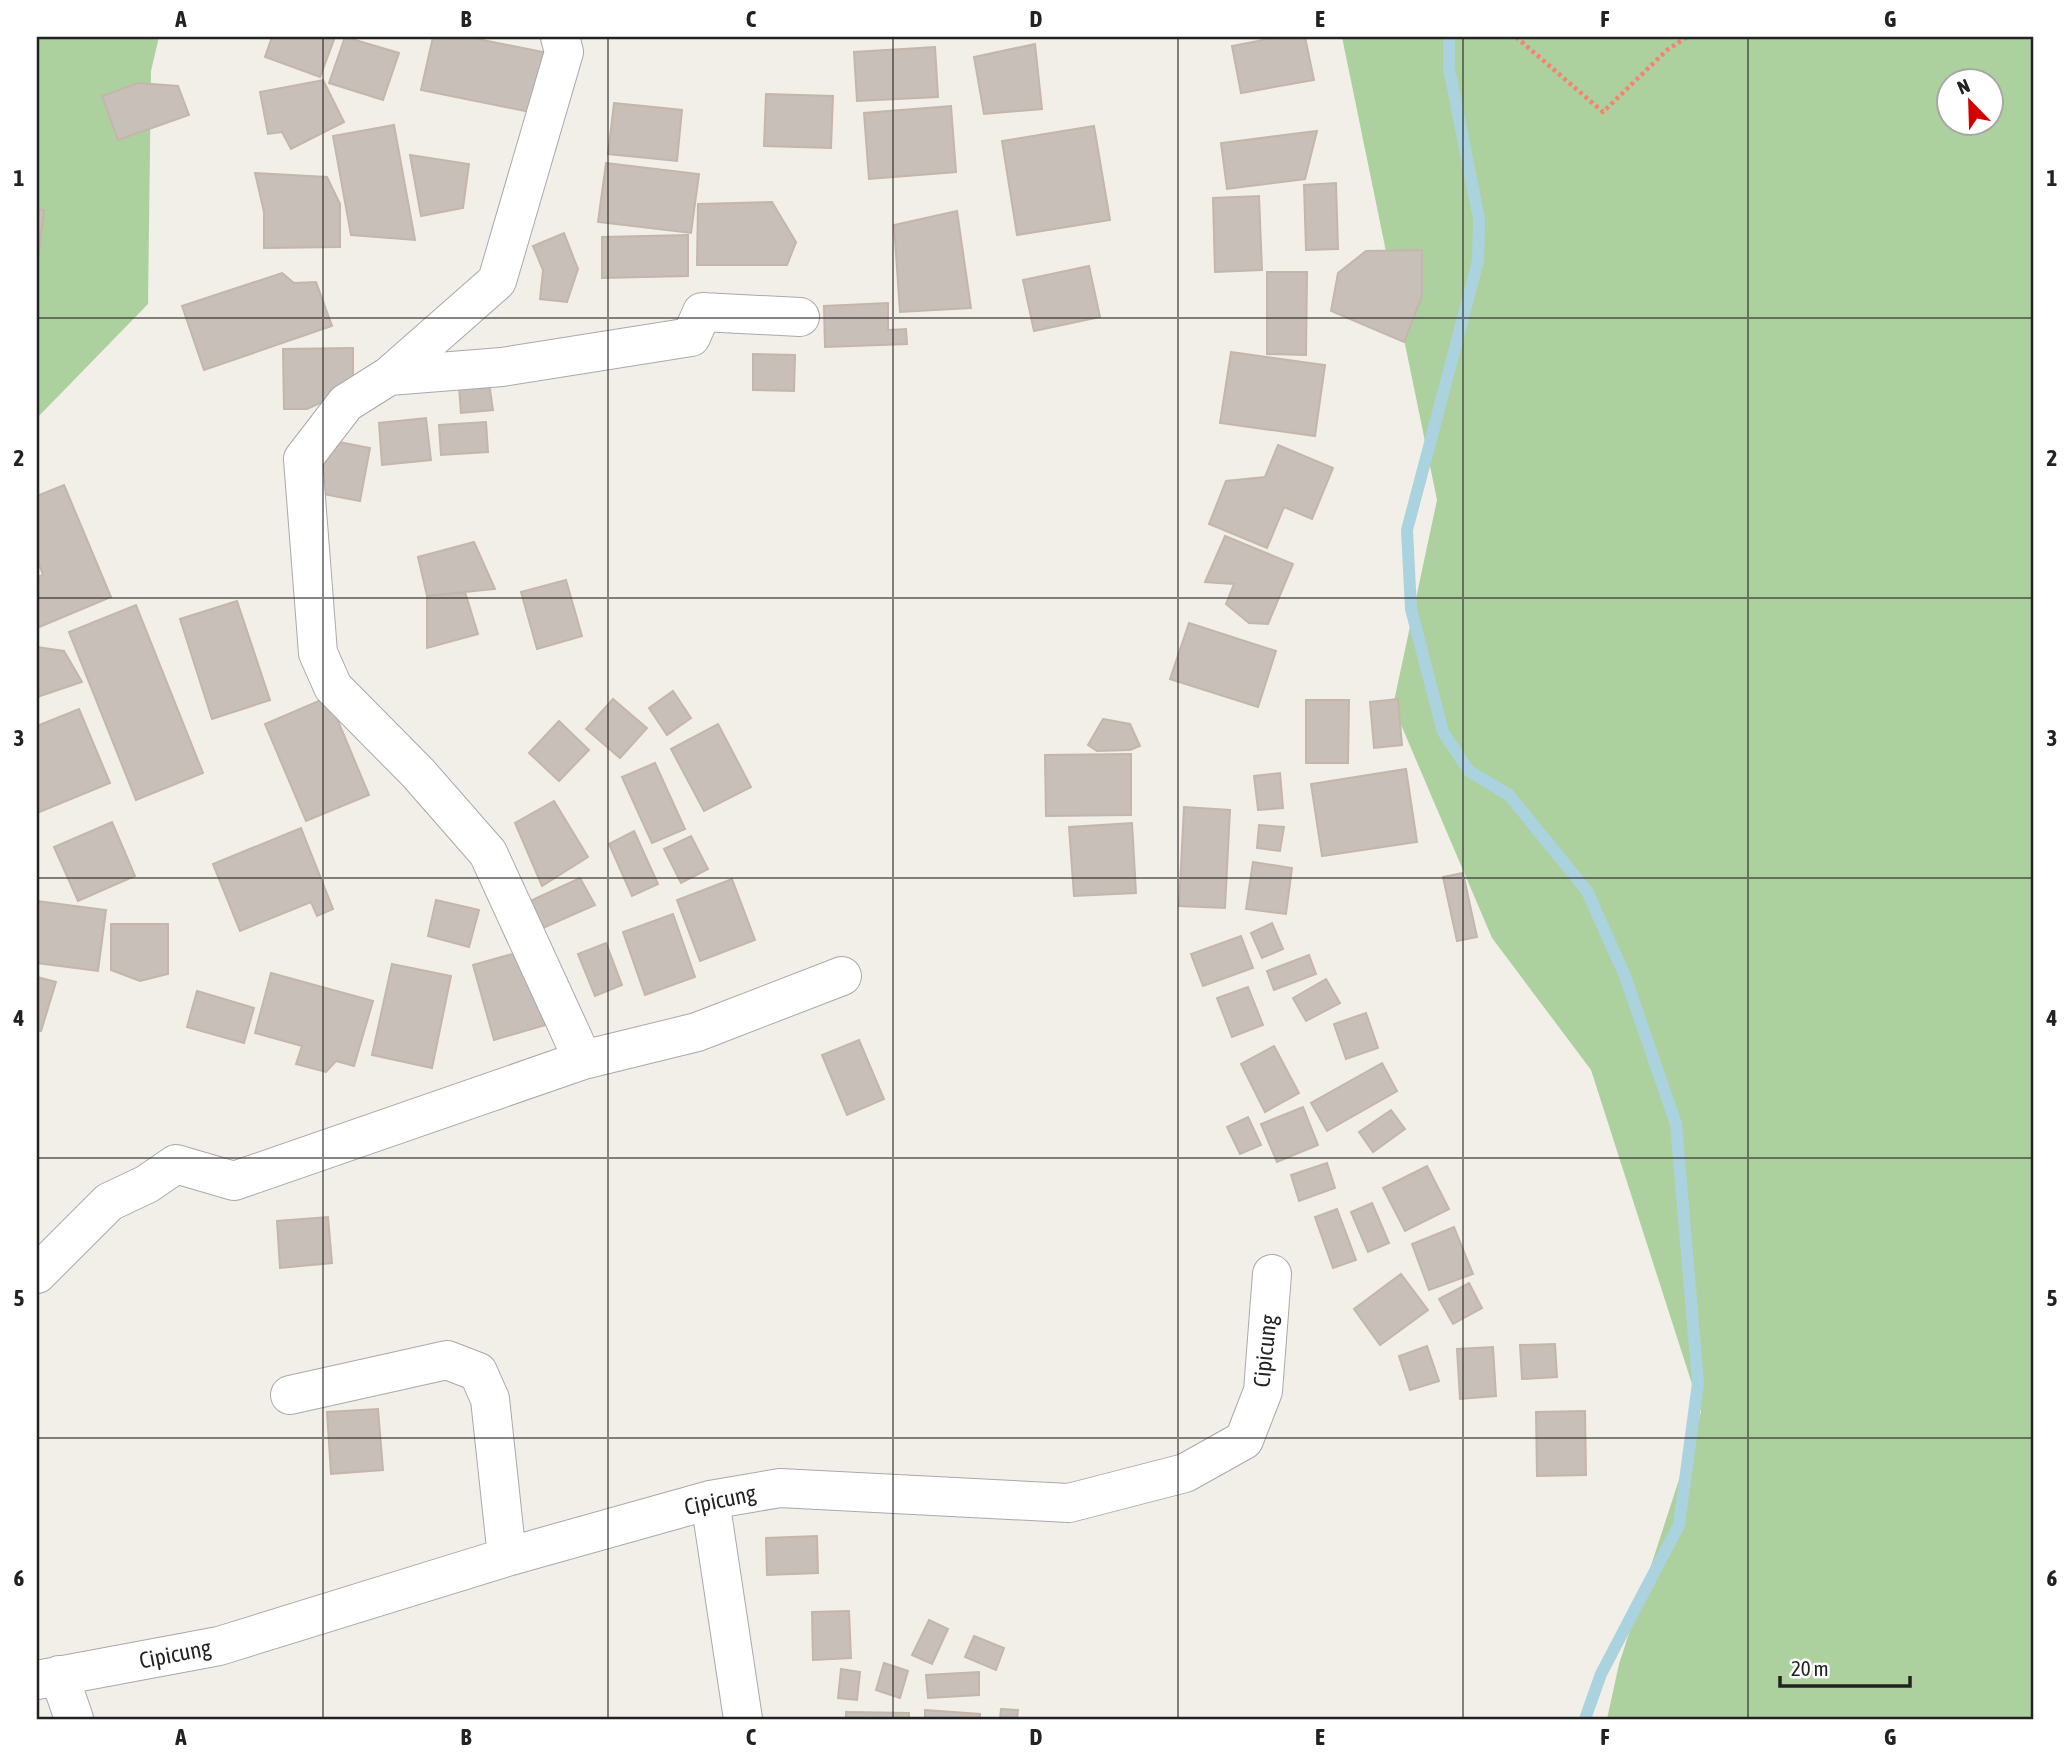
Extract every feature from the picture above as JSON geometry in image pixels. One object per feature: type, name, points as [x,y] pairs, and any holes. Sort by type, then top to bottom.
[{"type":"street","points":[[560,37],[564,52],[496,281],[389,376],[346,403],[303,459],[318,653],[333,687],[418,773],[488,853],[583,1060]]},
{"type":"street","points":[[389,376],[502,367],[691,337],[702,312],[800,317]]},
{"type":"street","points":[[37,1274],[108,1202],[147,1184],[176,1164],[234,1181],[583,1060],[697,1032],[842,976]]},
{"type":"street","name":"Cipicung","points":[[48,1677],[219,1646],[507,1557],[710,1500],[780,1488],[1069,1503],[1185,1473],[1244,1440],[1263,1391],[1272,1274]]},
{"type":"street","points":[[290,1395],[447,1360],[478,1372],[490,1399],[507,1557]]},
{"type":"street","points":[[710,1500],[743,1719]]},
{"type":"street","points":[[48,1677],[74,1719]]},
{"type":"path","points":[[1516,37],[1603,112],[1667,50],[1687,37]]},
{"type":"green space","points":[[37,37],[159,37],[151,71],[148,304],[37,418]]},
{"type":"green space","points":[[1342,37],[2034,37],[2034,1719],[1607,1719],[1619,1664],[1701,1412],[1591,1070],[1492,938],[1393,706],[1437,500]]},
{"type":"building","points":[[272,37],[335,37],[320,77],[265,57]]},
{"type":"building","points":[[345,37],[399,53],[383,100],[329,83]]},
{"type":"building","points":[[433,37],[468,37],[553,54],[540,114],[421,90]]},
{"type":"building","points":[[1279,37],[1305,37],[1314,80],[1241,93],[1232,46]]},
{"type":"building","points":[[1035,44],[1042,109],[984,114],[974,57]]},
{"type":"building","points":[[935,47],[938,97],[857,101],[854,52]]},
{"type":"building","points":[[323,80],[344,122],[291,149],[282,132],[268,134],[260,92]]},
{"type":"building","points":[[138,83],[178,86],[189,115],[118,140],[102,96]]},
{"type":"building","points":[[766,94],[833,96],[831,148],[764,146]]},
{"type":"building","points":[[614,103],[682,110],[677,161],[608,154]]},
{"type":"building","points":[[951,106],[956,172],[869,179],[864,113]]},
{"type":"building","points":[[394,125],[415,240],[351,235],[333,136]]},
{"type":"building","points":[[1094,126],[1110,220],[1017,235],[1002,141]]},
{"type":"building","points":[[1317,131],[1305,179],[1227,189],[1221,143]]},
{"type":"building","points":[[410,155],[469,164],[463,208],[421,216]]},
{"type":"building","points":[[606,163],[699,174],[691,233],[598,222]]},
{"type":"building","points":[[255,173],[327,177],[340,204],[340,247],[264,248],[264,212]]},
{"type":"building","points":[[1336,183],[1338,249],[1306,250],[1304,185]]},
{"type":"building","points":[[1259,196],[1262,270],[1215,272],[1213,198]]},
{"type":"building","points":[[772,202],[796,242],[787,265],[697,265],[698,204]]},
{"type":"building","points":[[37,209],[44,210],[37,267]]},
{"type":"building","points":[[957,211],[971,308],[900,312],[894,225]]},
{"type":"building","points":[[564,233],[578,269],[567,302],[540,299],[543,270],[533,246]]},
{"type":"building","points":[[688,235],[688,276],[602,278],[602,237]]},
{"type":"building","points":[[1422,250],[1422,296],[1404,342],[1331,311],[1338,273],[1366,251]]},
{"type":"building","points":[[1089,266],[1100,317],[1034,331],[1023,280]]},
{"type":"building","points":[[1267,272],[1307,272],[1306,355],[1267,354]]},
{"type":"building","points":[[282,273],[294,283],[316,282],[332,326],[204,370],[182,306]]},
{"type":"building","points":[[888,303],[888,330],[906,329],[907,344],[825,347],[824,306]]},
{"type":"building","points":[[353,348],[353,388],[307,409],[284,409],[283,349]]},
{"type":"building","points":[[1231,352],[1325,365],[1315,436],[1220,423]]},
{"type":"building","points":[[753,354],[795,355],[794,391],[753,390]]},
{"type":"building","points":[[489,383],[493,410],[461,413],[459,387]]},
{"type":"building","points":[[426,418],[431,460],[382,465],[379,423]]},
{"type":"building","points":[[486,422],[488,452],[441,455],[439,425]]},
{"type":"building","points":[[329,440],[370,448],[360,501],[318,493]]},
{"type":"building","points":[[1278,445],[1333,468],[1312,519],[1284,507],[1267,548],[1209,524],[1226,481],[1265,477]]},
{"type":"building","points":[[64,485],[111,597],[37,628],[37,577],[43,575],[37,559],[37,496]]},
{"type":"building","points":[[1225,536],[1293,564],[1268,624],[1249,623],[1226,604],[1234,584],[1205,582]]},
{"type":"building","points":[[474,542],[495,589],[427,596],[418,557]]},
{"type":"building","points":[[566,580],[582,636],[537,649],[521,592]]},
{"type":"building","points":[[465,592],[478,634],[427,648],[427,596]]},
{"type":"building","points":[[237,601],[270,700],[212,719],[180,619]]},
{"type":"building","points":[[136,605],[203,773],[136,800],[69,632]]},
{"type":"building","points":[[1189,623],[1276,651],[1258,707],[1170,679]]},
{"type":"building","points":[[37,647],[64,651],[82,682],[37,697]]},
{"type":"building","points":[[673,691],[691,718],[667,735],[649,708]]},
{"type":"building","points":[[328,697],[369,795],[306,821],[265,724]]},
{"type":"building","points":[[613,699],[647,728],[620,758],[586,729]]},
{"type":"building","points":[[1398,699],[1402,745],[1374,748],[1370,702]]},
{"type":"building","points":[[1306,700],[1349,700],[1348,763],[1306,763]]},
{"type":"building","points":[[79,709],[110,783],[37,813],[37,726]]},
{"type":"building","points":[[1103,719],[1130,724],[1140,746],[1130,750],[1097,751],[1088,745]]},
{"type":"building","points":[[559,721],[589,750],[559,781],[529,753]]},
{"type":"building","points":[[718,724],[751,787],[704,811],[671,749]]},
{"type":"building","points":[[1131,754],[1131,815],[1046,816],[1045,755]]},
{"type":"building","points":[[655,763],[685,829],[652,843],[622,777]]},
{"type":"building","points":[[1406,769],[1417,842],[1322,856],[1311,784]]},
{"type":"building","points":[[1280,773],[1283,808],[1258,810],[1254,776]]},
{"type":"building","points":[[554,801],[588,857],[542,886],[515,823]]},
{"type":"building","points":[[1184,807],[1230,810],[1225,908],[1179,906]]},
{"type":"building","points":[[112,822],[135,876],[78,901],[54,847]]},
{"type":"building","points":[[1132,823],[1136,893],[1074,896],[1069,827]]},
{"type":"building","points":[[1259,825],[1284,827],[1280,851],[1257,848]]},
{"type":"building","points":[[301,828],[333,909],[317,916],[311,902],[240,931],[213,864]]},
{"type":"building","points":[[634,831],[658,884],[632,896],[609,844]]},
{"type":"building","points":[[691,836],[708,869],[681,883],[664,849]]},
{"type":"building","points":[[1253,862],[1292,868],[1286,914],[1246,909]]},
{"type":"building","points":[[1463,873],[1477,937],[1457,941],[1443,877]]},
{"type":"building","points":[[580,878],[595,905],[543,928],[528,902]]},
{"type":"building","points":[[732,879],[755,940],[700,961],[677,900]]},
{"type":"building","points":[[436,900],[479,910],[469,947],[428,936]]},
{"type":"building","points":[[37,901],[106,910],[98,971],[37,963]]},
{"type":"building","points":[[673,914],[695,977],[645,995],[623,932]]},
{"type":"building","points":[[1272,923],[1283,949],[1262,958],[1251,933]]},
{"type":"building","points":[[111,924],[168,924],[168,974],[140,981],[111,970]]},
{"type":"building","points":[[1241,936],[1253,968],[1203,986],[1191,954]]},
{"type":"building","points":[[606,943],[622,985],[595,996],[578,954]]},
{"type":"building","points":[[530,949],[552,1023],[494,1040],[473,965]]},
{"type":"building","points":[[1309,955],[1316,974],[1274,990],[1267,971]]},
{"type":"building","points":[[392,964],[451,976],[432,1068],[372,1055]]},
{"type":"building","points":[[271,973],[373,1001],[354,1066],[336,1061],[326,1072],[296,1064],[302,1046],[255,1033]]},
{"type":"building","points":[[37,977],[56,982],[41,1031],[37,1030]]},
{"type":"building","points":[[1326,979],[1340,1003],[1306,1021],[1293,998]]},
{"type":"building","points":[[1248,987],[1263,1025],[1232,1037],[1217,998]]},
{"type":"building","points":[[197,991],[254,1008],[244,1043],[187,1027]]},
{"type":"building","points":[[1366,1013],[1378,1048],[1346,1059],[1334,1024]]},
{"type":"building","points":[[859,1040],[884,1099],[847,1115],[822,1055]]},
{"type":"building","points":[[1274,1046],[1299,1093],[1265,1112],[1241,1064]]},
{"type":"building","points":[[1382,1063],[1397,1091],[1327,1131],[1311,1103]]},
{"type":"building","points":[[1303,1107],[1318,1145],[1277,1162],[1261,1124]]},
{"type":"building","points":[[1391,1110],[1405,1129],[1373,1152],[1359,1132]]},
{"type":"building","points":[[1248,1117],[1261,1145],[1240,1154],[1227,1127]]},
{"type":"building","points":[[1327,1163],[1335,1188],[1299,1201],[1291,1175]]},
{"type":"building","points":[[1427,1166],[1449,1209],[1405,1231],[1383,1188]]},
{"type":"building","points":[[1372,1203],[1389,1243],[1368,1252],[1351,1212]]},
{"type":"building","points":[[1337,1209],[1356,1260],[1333,1268],[1315,1217]]},
{"type":"building","points":[[328,1217],[332,1263],[280,1268],[277,1221]]},
{"type":"building","points":[[1454,1227],[1473,1274],[1429,1290],[1412,1244]]},
{"type":"building","points":[[1401,1274],[1428,1310],[1380,1345],[1354,1309]]},
{"type":"building","points":[[1469,1283],[1482,1308],[1453,1324],[1439,1299]]},
{"type":"building","points":[[1555,1344],[1557,1377],[1522,1379],[1520,1345]]},
{"type":"building","points":[[1427,1346],[1439,1381],[1410,1390],[1399,1356]]},
{"type":"building","points":[[1493,1347],[1496,1396],[1460,1399],[1457,1349]]},
{"type":"building","points":[[378,1409],[383,1470],[331,1474],[327,1412]]},
{"type":"building","points":[[1585,1411],[1586,1475],[1537,1476],[1536,1412]]},
{"type":"building","points":[[817,1536],[818,1573],[767,1575],[766,1538]]},
{"type":"building","points":[[849,1611],[851,1658],[813,1660],[812,1612]]},
{"type":"building","points":[[929,1620],[948,1629],[932,1664],[912,1655]]},
{"type":"building","points":[[974,1636],[1004,1648],[996,1670],[965,1657]]},
{"type":"building","points":[[884,1663],[908,1671],[900,1698],[876,1690]]},
{"type":"building","points":[[841,1669],[860,1672],[857,1700],[838,1698]]},
{"type":"building","points":[[979,1672],[979,1695],[928,1698],[926,1675]]},
{"type":"building","points":[[1001,1709],[1018,1710],[1017,1719],[1000,1719]]},
{"type":"building","points":[[925,1710],[980,1714],[980,1719],[925,1719]]},
{"type":"building","points":[[846,1712],[909,1713],[909,1719],[846,1719]]},
{"type":"waterway","points":[[1449,37],[1449,68],[1479,219],[1478,261],[1407,530],[1411,609],[1443,732],[1469,771],[1509,795],[1587,891],[1625,976],[1676,1124],[1698,1383],[1679,1525],[1601,1674],[1585,1719]]}]
